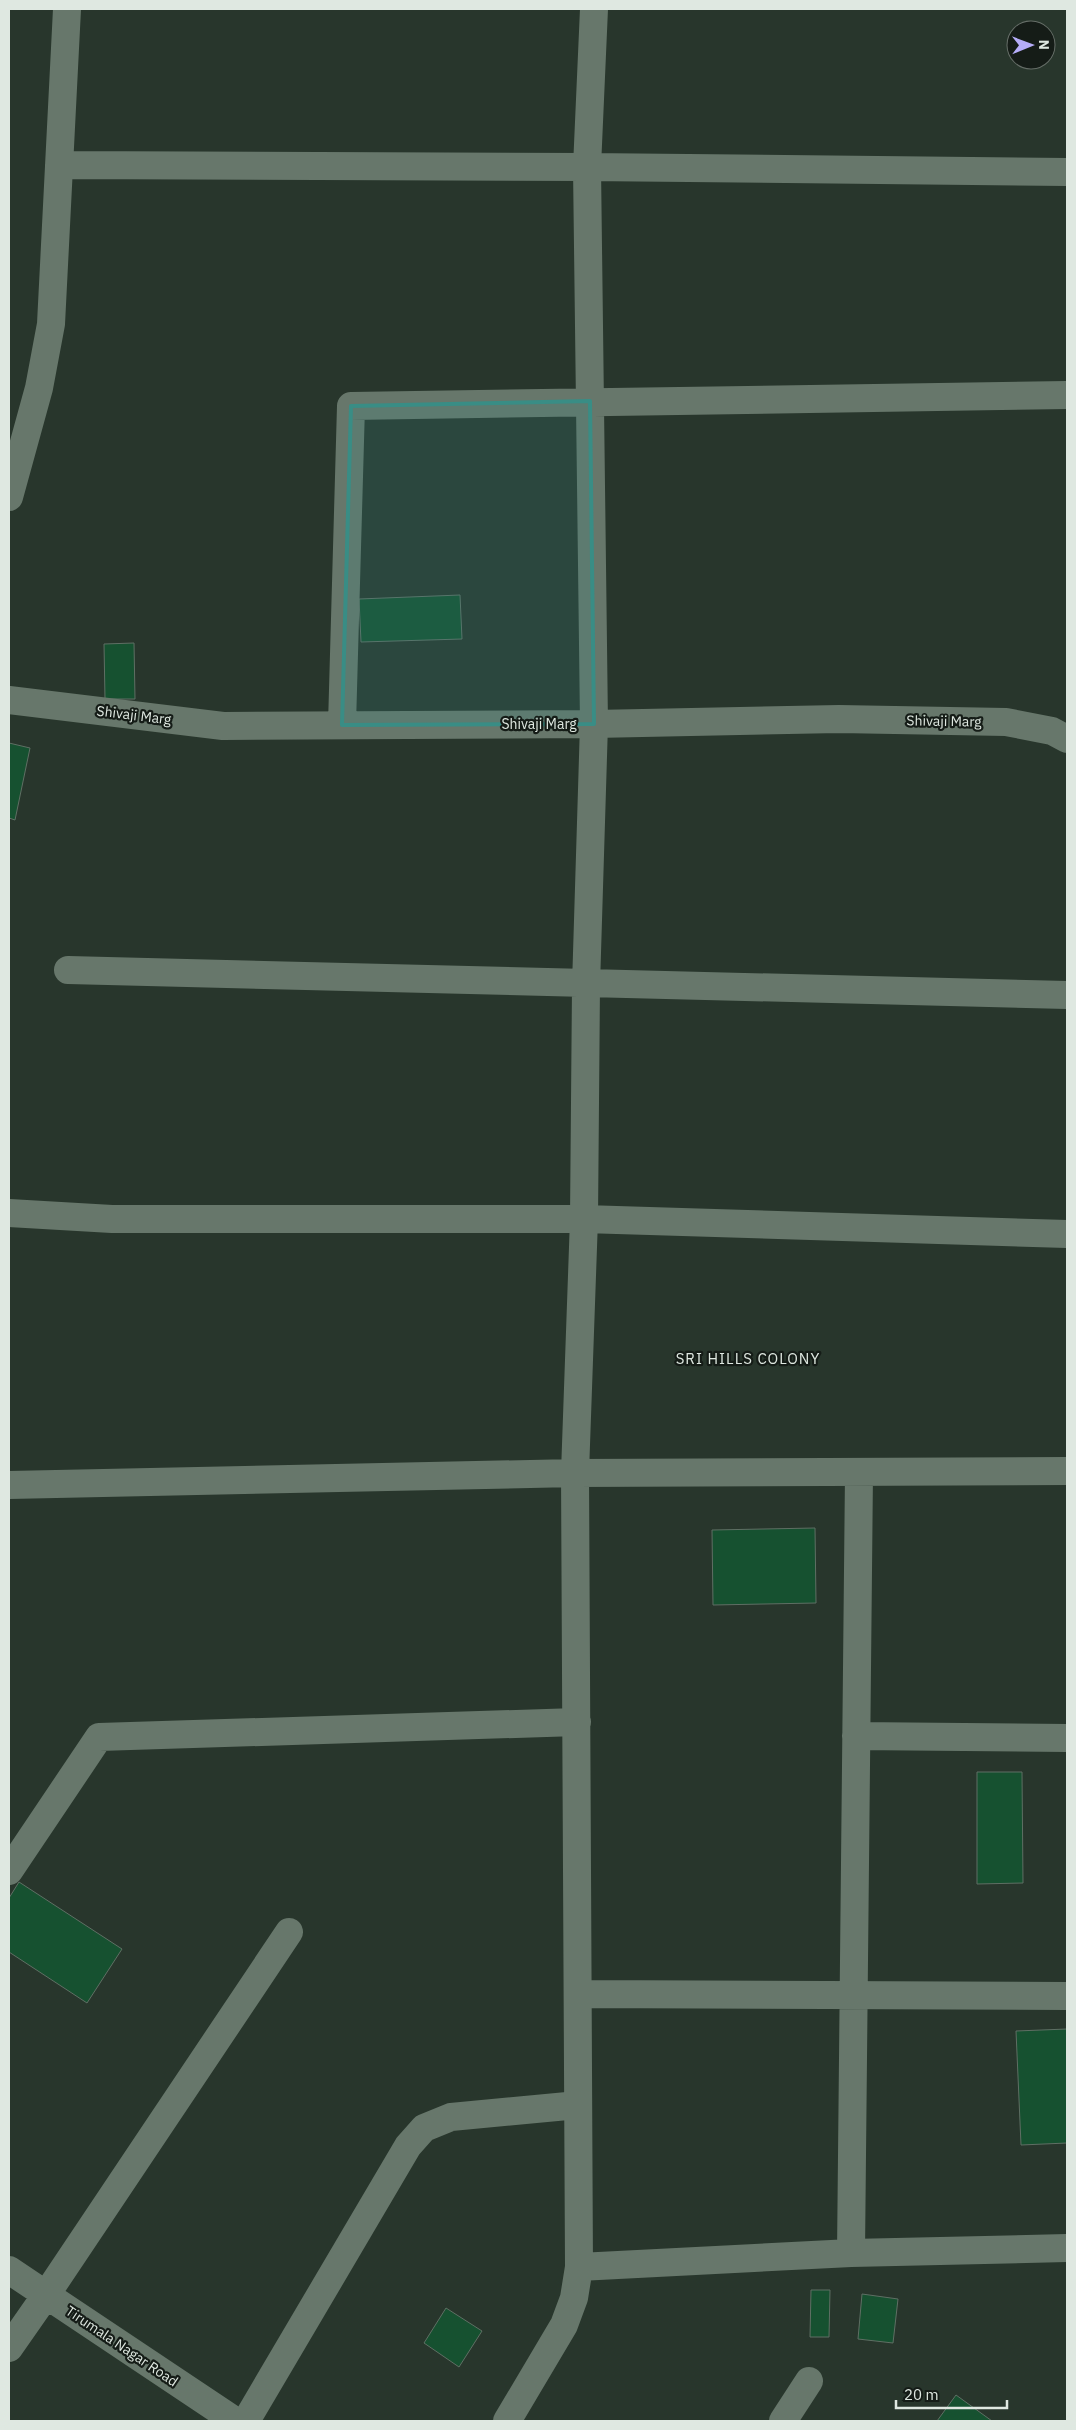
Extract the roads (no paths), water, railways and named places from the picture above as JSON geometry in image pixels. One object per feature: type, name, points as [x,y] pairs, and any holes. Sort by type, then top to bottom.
[{"type":"street","points":[[9,497],[40,388],[51,324],[67,9]]},
{"type":"street","points":[[506,2421],[564,2325],[574,2298],[579,2267],[575,1473],[584,1219],[587,983],[594,724],[587,167],[594,9]]},
{"type":"street","points":[[59,165],[587,167],[1067,172]]},
{"type":"street","points":[[342,725],[351,406],[1067,395]]},
{"type":"street","name":"Shivaji Marg","points":[[9,700],[223,726],[594,724],[839,719],[1006,722],[1052,731],[1067,739]]},
{"type":"street","points":[[68,970],[1067,995]]},
{"type":"street","points":[[9,1214],[112,1219],[584,1219],[1067,1234]]},
{"type":"street","points":[[9,1485],[575,1473],[1067,1471]]},
{"type":"street","points":[[851,2253],[859,1472]]},
{"type":"street","points":[[9,1871],[99,1737],[576,1722]]},
{"type":"street","points":[[856,1736],[1067,1738]]},
{"type":"street","points":[[9,2348],[289,1932]]},
{"type":"street","points":[[578,1994],[1067,1996]]},
{"type":"street","points":[[246,2421],[408,2146],[424,2128],[451,2117],[578,2105]]},
{"type":"street","points":[[579,2267],[851,2253],[1067,2248]]},
{"type":"street","name":"Tirumala Nagar Road","points":[[9,2270],[235,2421]]},
{"type":"street","points":[[783,2421],[809,2381]]},
{"type":"district","name":"SRI HILLS COLONY","points":[[748,1359]]}]
